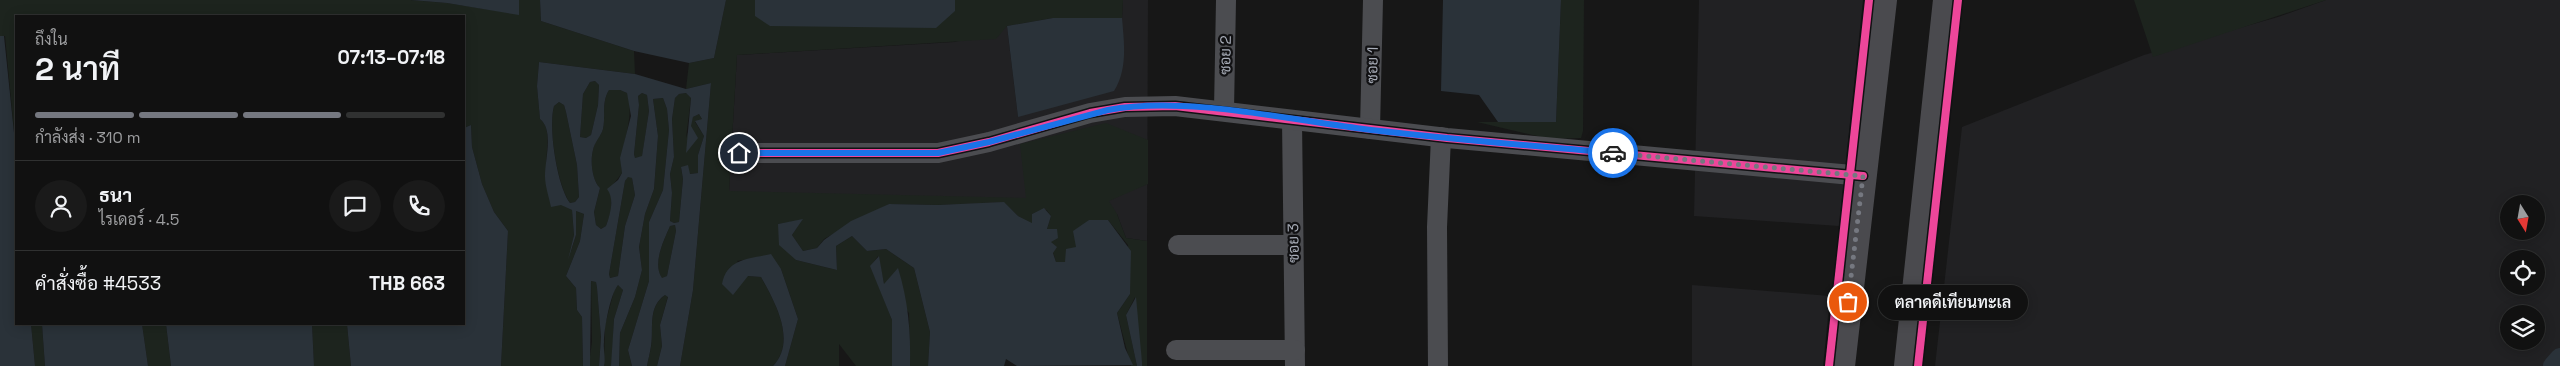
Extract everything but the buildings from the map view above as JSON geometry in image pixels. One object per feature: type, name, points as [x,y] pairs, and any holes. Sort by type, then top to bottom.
[{"type":"main road","points":[[1841,366],[1883,0]]},
{"type":"main road","points":[[1908,366],[1946,0]]},
{"type":"street","name":"ซอย 2","points":[[1224,110],[1226,0]]},
{"type":"street","name":"ซอย 1","points":[[1370,130],[1373,0]]},
{"type":"street","points":[[739,153],[938,153],[1125,106],[1175,106],[1224,110],[1370,130],[1863,176]]},
{"type":"street","name":"ซอย 3","points":[[1292,120],[1292,245],[1295,358]]},
{"type":"street","points":[[1438,366],[1436,227],[1441,137]]},
{"type":"street","points":[[1178,245],[1292,245]]},
{"type":"street","points":[[1176,350],[1295,358]]},
{"type":"shaded area","points":[[0,0],[411,0],[447,3],[519,14],[519,0],[540,0],[541,21],[634,51],[635,74],[539,62],[537,86],[540,119],[546,127],[548,137],[547,176],[550,188],[558,200],[572,210],[574,235],[571,251],[576,235],[576,211],[584,214],[580,241],[566,276],[576,288],[577,310],[582,317],[583,366],[501,366],[508,231],[494,212],[482,184],[472,147],[471,125],[465,128],[465,15],[15,15],[15,141],[5,36],[0,36]]},
{"type":"shaded area","points":[[411,0],[519,0],[519,15],[447,3]]},
{"type":"shaded area","points":[[540,0],[726,0],[714,58],[689,63],[634,51],[541,21]]},
{"type":"shaded area","points":[[726,0],[755,0],[755,16],[955,11],[955,0],[1123,0],[1122,18],[1053,18],[1007,26],[996,39],[737,55],[729,191],[1026,198],[1020,144],[1106,123],[1148,140],[1148,184],[1109,201],[1117,214],[1126,238],[1147,241],[1147,366],[1142,366],[1135,297],[1126,315],[1137,366],[1131,366],[1117,313],[1130,294],[1128,245],[1108,220],[1089,220],[1076,248],[1065,263],[1056,262],[1050,242],[1057,230],[1047,229],[1051,216],[1045,208],[1032,214],[1033,224],[1018,216],[1003,202],[938,205],[889,204],[824,239],[817,248],[803,251],[792,235],[802,220],[778,224],[796,260],[837,270],[836,246],[852,236],[867,251],[886,249],[914,268],[930,332],[928,366],[910,366],[909,313],[884,284],[878,256],[871,266],[892,320],[892,366],[856,366],[839,344],[839,366],[785,366],[798,319],[781,269],[750,259],[737,261],[748,276],[761,277],[772,298],[783,333],[783,345],[780,356],[773,366],[680,366],[693,290],[711,83],[686,89],[689,63],[714,58]]},
{"type":"shaded area","points":[[755,0],[955,0],[955,11],[936,28],[770,26],[755,16]]},
{"type":"shaded area","points":[[1123,0],[1148,0],[1147,241],[1126,238],[1117,214],[729,192],[737,55],[955,42],[1007,26],[1018,117],[1122,18]]},
{"type":"shaded area","points":[[1443,0],[1561,0],[1556,122],[1498,122],[1479,95],[1441,91]]},
{"type":"shaded area","points":[[1561,0],[1584,0],[1583,131],[1581,138],[1550,139],[1477,122],[1556,122]]},
{"type":"shaded area","points":[[1699,0],[1863,0],[1839,226],[1694,216]]},
{"type":"shaded area","points":[[2134,0],[2326,0],[2153,57]]},
{"type":"shaded area","points":[[2326,0],[2560,0],[2560,366],[1935,366],[1962,127],[2144,55],[2278,17]]},
{"type":"shaded area","points":[[1053,18],[1122,18],[1124,55],[1118,83],[1114,91],[1018,117],[1007,26]]},
{"type":"shaded area","points":[[0,36],[4,36],[15,142],[15,325],[31,325],[35,366],[0,366]]},
{"type":"shaded area","points":[[539,62],[635,74],[686,89],[711,83],[693,290],[680,366],[657,366],[662,346],[660,325],[668,297],[665,295],[659,300],[653,312],[652,339],[647,366],[632,366],[628,350],[649,281],[649,222],[663,190],[669,130],[667,109],[663,98],[653,99],[658,136],[654,189],[645,214],[639,247],[642,270],[635,297],[620,333],[619,366],[611,366],[614,319],[623,290],[618,285],[612,296],[605,329],[604,366],[599,366],[601,337],[597,288],[596,282],[591,281],[590,366],[583,366],[582,317],[577,310],[576,288],[566,276],[580,241],[584,214],[576,211],[576,235],[568,260],[574,235],[572,210],[561,205],[551,207],[545,180],[548,137],[547,130],[540,119],[537,86]],"holes":[[[595,81],[599,85],[598,105],[591,135],[586,138],[580,137],[583,94],[590,82]],[[609,90],[620,90],[627,93],[631,116],[620,158],[622,173],[618,180],[607,189],[611,197],[611,207],[606,226],[601,229],[596,225],[594,212],[600,188],[593,175],[592,154],[603,129],[604,104]],[[642,93],[647,95],[649,111],[642,156],[635,158],[638,96]],[[686,93],[691,98],[686,153],[698,138],[691,126],[693,117],[699,114],[702,119],[695,121],[704,136],[698,155],[698,173],[690,174],[688,165],[681,167],[683,179],[679,222],[674,223],[670,221],[672,193],[670,174],[674,157],[672,119],[675,98],[679,94]],[[559,102],[564,105],[577,165],[579,197],[575,202],[570,203],[561,184],[553,141],[552,115],[554,106]],[[628,177],[632,178],[635,195],[625,226],[618,276],[610,278],[609,274],[625,181]],[[675,225],[676,231],[667,276],[662,278],[658,266],[662,245],[670,226]]]},
{"type":"shaded area","points":[[595,81],[599,85],[598,105],[591,135],[586,138],[580,137],[583,94],[590,82]]},
{"type":"shaded area","points":[[609,90],[620,90],[627,93],[630,113],[623,152],[622,173],[612,186],[611,212],[606,226],[601,229],[596,225],[594,212],[600,188],[593,175],[592,159],[594,147],[603,129],[604,104]]},
{"type":"shaded area","points":[[642,93],[647,95],[649,111],[642,157],[635,158],[638,96]]},
{"type":"shaded area","points":[[686,93],[691,98],[686,138],[693,117],[699,114],[702,119],[695,122],[704,136],[698,155],[698,173],[690,174],[681,168],[683,179],[679,222],[674,223],[670,221],[672,193],[670,174],[674,157],[672,119],[675,98],[679,94]]},
{"type":"shaded area","points":[[663,98],[667,109],[669,130],[663,190],[649,222],[649,281],[628,350],[632,366],[619,366],[620,333],[635,297],[642,270],[639,247],[645,214],[654,189],[658,136],[653,99]]},
{"type":"shaded area","points":[[559,102],[564,105],[566,112],[577,165],[579,197],[575,202],[570,203],[561,183],[553,141],[552,115],[554,106]]},
{"type":"shaded area","points":[[471,125],[472,147],[482,184],[494,212],[508,231],[501,366],[351,366],[347,325],[465,325],[465,128]]},
{"type":"shaded area","points":[[628,176],[632,178],[635,195],[625,226],[618,276],[610,278],[609,274],[625,181]]},
{"type":"shaded area","points":[[1004,202],[1018,216],[1032,223],[1032,214],[1044,208],[1051,216],[1047,229],[1057,229],[1058,238],[1051,242],[1057,247],[1053,253],[1056,262],[1065,262],[1066,249],[1076,247],[1073,231],[1089,220],[1108,220],[1131,251],[1130,294],[1117,313],[1125,348],[1133,365],[1017,366],[1006,359],[1004,366],[928,366],[930,332],[914,268],[886,249],[867,251],[852,236],[836,246],[837,270],[796,260],[779,245],[778,224],[803,219],[792,235],[803,251],[817,248],[824,240],[851,221],[889,204],[938,205]]},
{"type":"shaded area","points":[[675,225],[676,231],[667,276],[662,279],[658,266],[660,252],[670,226]]},
{"type":"shaded area","points":[[771,254],[781,269],[798,319],[785,366],[773,366],[780,356],[783,345],[783,333],[777,310],[761,277],[748,276],[733,295],[722,284],[725,275],[734,264]]},
{"type":"shaded area","points":[[879,256],[884,284],[898,268],[908,316],[910,366],[892,366],[892,320],[870,266]]},
{"type":"shaded area","points":[[591,281],[596,282],[597,288],[601,337],[599,366],[590,366],[589,363],[592,342]]},
{"type":"shaded area","points":[[618,285],[623,290],[614,319],[612,361],[611,366],[604,366],[605,325],[614,291]]},
{"type":"shaded area","points":[[1692,285],[1830,296],[1823,366],[1692,366]]},
{"type":"shaded area","points":[[665,295],[668,296],[660,325],[662,346],[657,366],[647,366],[652,340],[653,312],[659,300]]},
{"type":"shaded area","points":[[1136,297],[1142,366],[1137,366],[1126,315]]},
{"type":"shaded area","points":[[31,325],[42,325],[45,366],[35,366]]},
{"type":"shaded area","points":[[42,325],[142,325],[148,366],[45,366]]},
{"type":"shaded area","points":[[142,325],[166,325],[171,366],[148,366]]},
{"type":"shaded area","points":[[166,325],[312,325],[314,366],[171,366]]},
{"type":"shaded area","points":[[312,325],[347,325],[351,366],[314,366]]},
{"type":"waterway","points":[[2553,366],[2560,358]]},
{"type":"cycle path","points":[[1829,366],[1869,0]]},
{"type":"cycle path","points":[[1918,366],[1958,0]]},
{"type":"cycle path","points":[[739,153],[938,153],[989,142],[1090,113],[1125,107],[1175,106],[1447,138],[1863,176]]},
{"type":"way so far","points":[[1613,153],[1863,176],[1848,302]]},
{"type":"place","name":"ตลาดดีเทียนทะเล","points":[[1848,302]]},
{"type":"route","points":[[739,153],[938,153],[989,142],[1090,113],[1125,106],[1175,106],[1224,110],[1370,130],[1613,153]]}]
